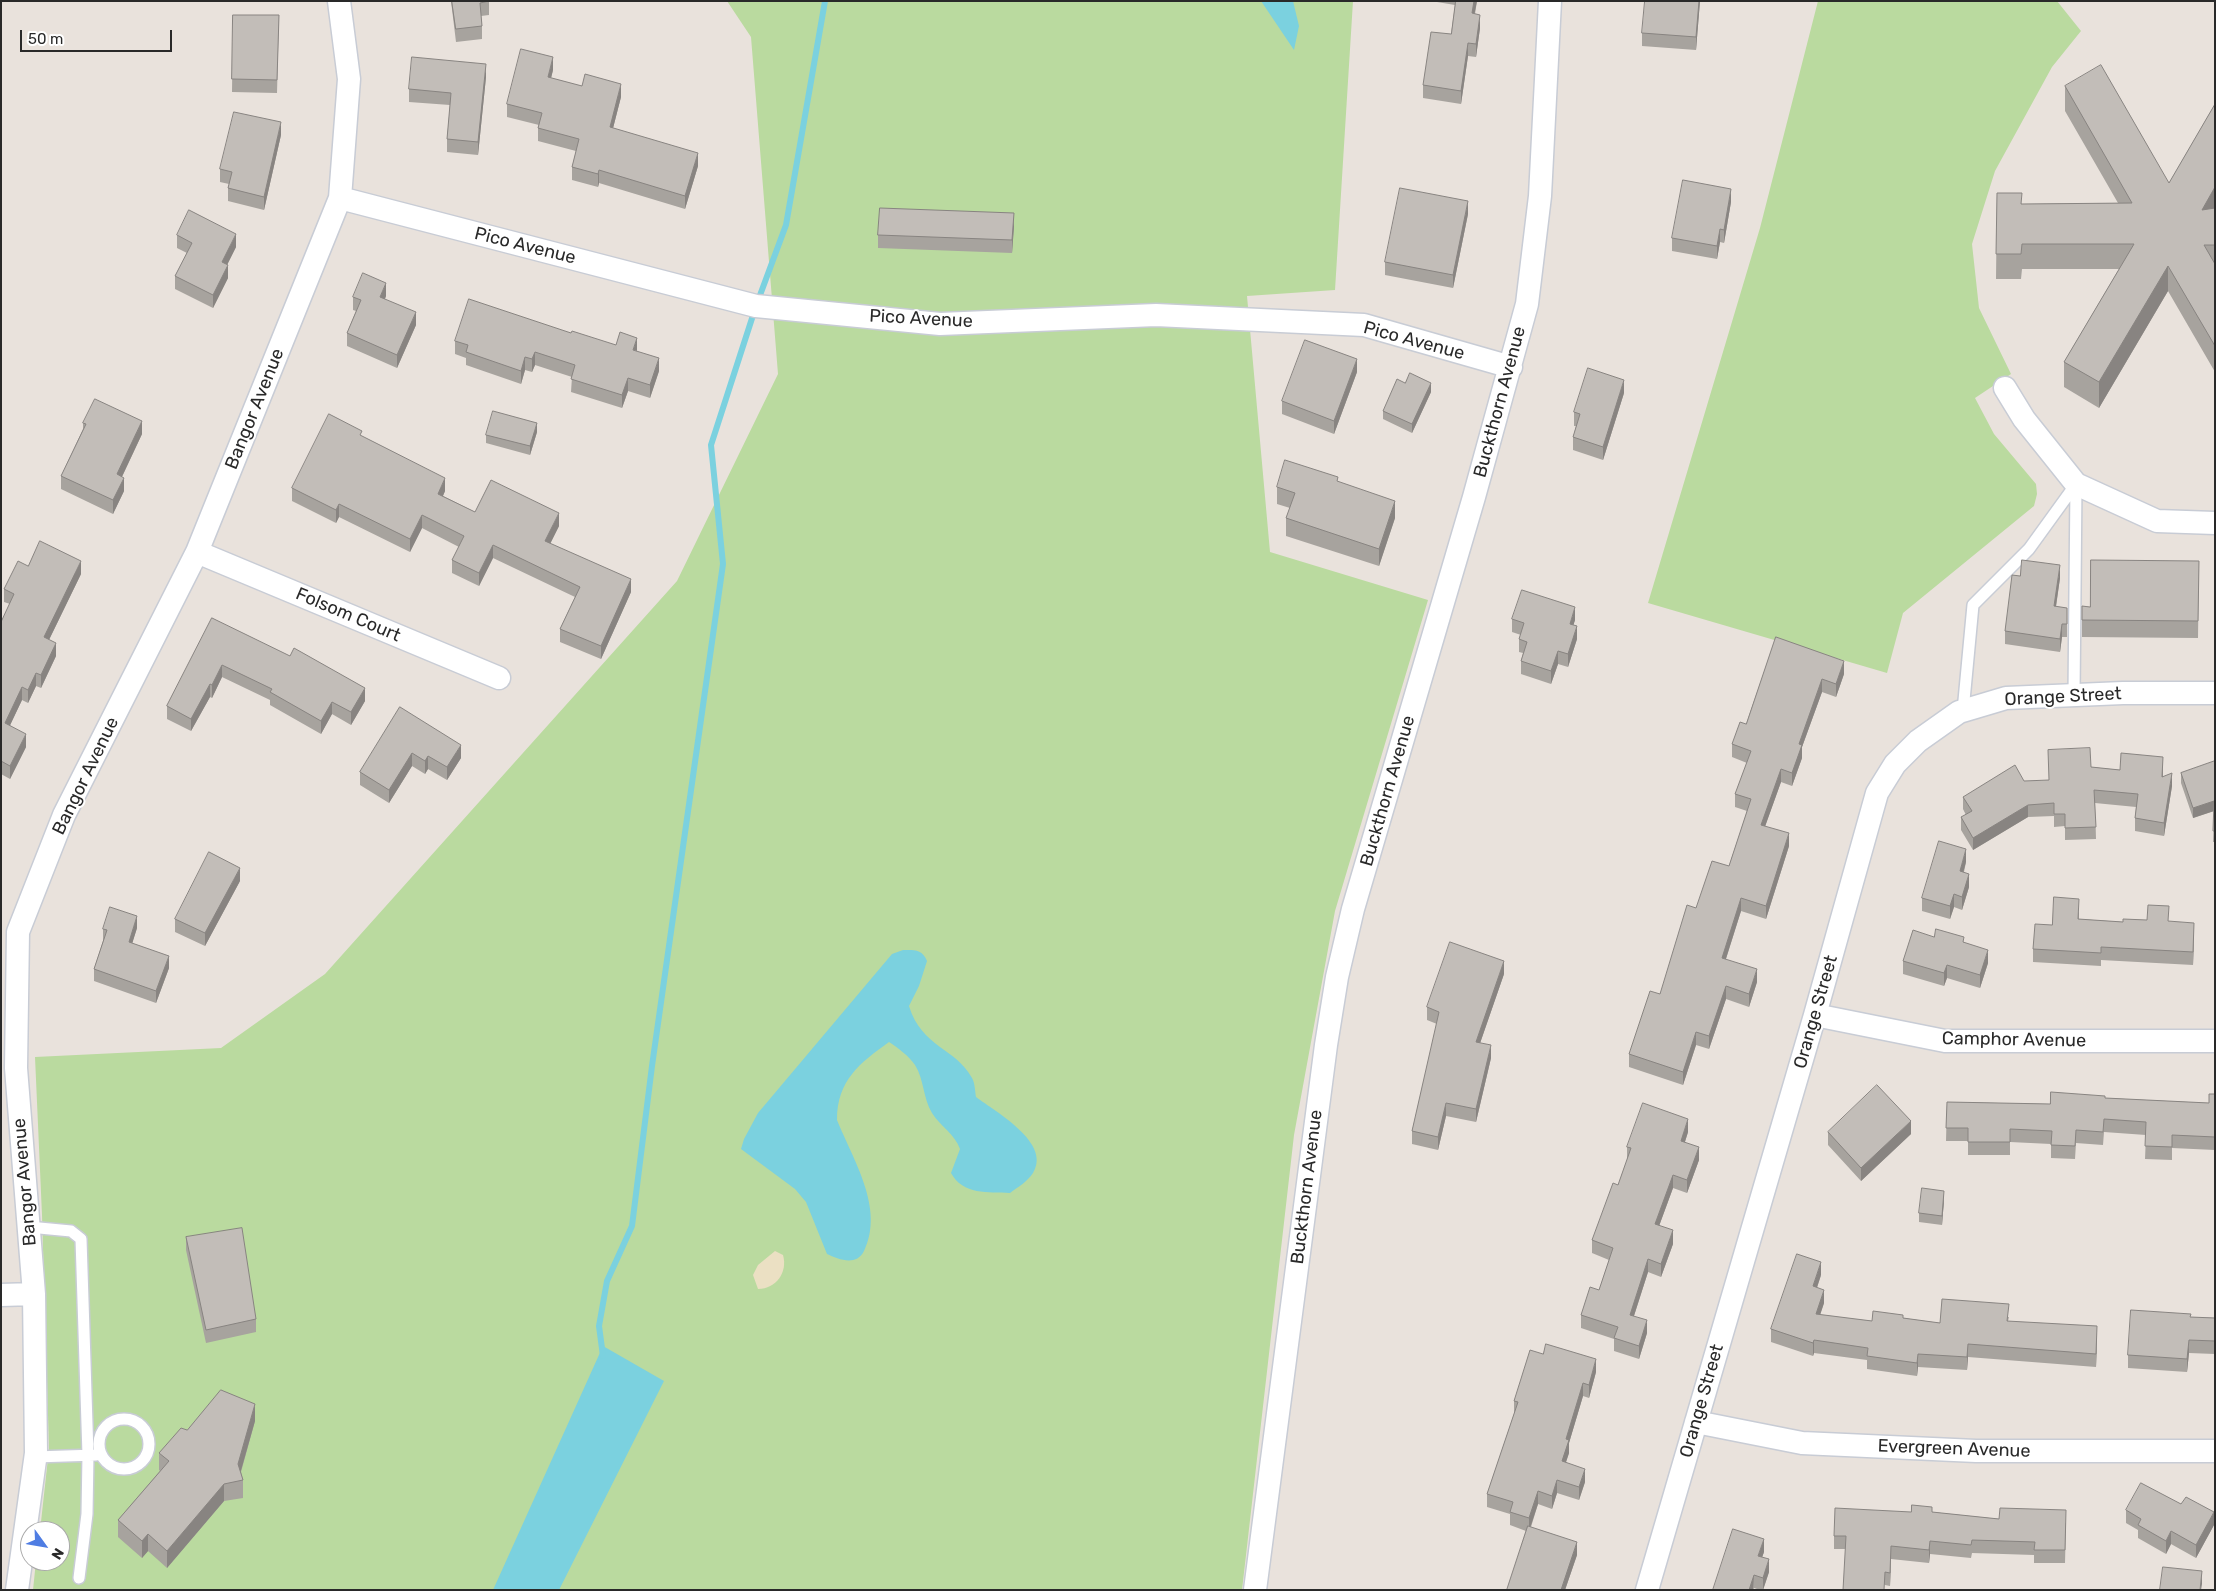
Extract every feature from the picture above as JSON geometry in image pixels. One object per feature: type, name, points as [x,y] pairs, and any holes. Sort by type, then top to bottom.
[{"type":"street","name":"Bangor Avenue","points":[[17,1590],[35,1456],[34,1294],[16,1068],[18,932],[64,815],[197,552],[340,198],[350,79],[340,1]]},
{"type":"street","name":"Buckthorn Avenue","points":[[1255,1590],[1326,1045],[1337,977],[1354,909],[1511,367],[1527,304],[1540,196],[1550,1]]},
{"type":"street","name":"Pico Avenue","points":[[340,198],[756,306],[940,324],[1156,315],[1364,325],[1511,367]]},
{"type":"street","points":[[2005,388],[2024,419],[2076,484],[2157,521],[2215,523]]},
{"type":"street","name":"Folsom Court","points":[[197,552],[499,678]]},
{"type":"street","name":"Orange Street","points":[[1647,1590],[1815,1015],[1877,793],[1895,764],[1918,741],[1963,711],[2006,698],[2123,693],[2215,694]]},
{"type":"street","name":"Camphor Avenue","points":[[1815,1015],[1946,1041],[2215,1041]]},
{"type":"street","points":[[1,1295],[34,1294]]},
{"type":"street","name":"Evergreen Avenue","points":[[1696,1422],[1802,1443],[1976,1451],[2215,1451]]},
{"type":"lane","points":[[2074,695],[2076,484]]},
{"type":"lane","points":[[1963,711],[1972,605],[2029,549],[2076,484]]},
{"type":"lane","points":[[29,1228],[72,1231],[81,1239],[88,1456],[87,1514],[79,1578]]},
{"type":"lane","points":[[125,1418],[141,1425],[146,1432],[149,1440],[146,1456],[135,1467],[128,1469],[112,1467],[101,1455],[98,1447],[99,1438],[108,1423],[125,1418]]},
{"type":"lane","points":[[35,1456],[101,1455]]},
{"type":"green space","points":[[727,1],[1353,1],[1335,290],[1247,296],[1270,552],[1428,600],[1335,911],[1294,1135],[1242,1590],[33,1590],[35,1571],[70,1571],[70,1521],[41,1521],[49,1449],[35,1057],[221,1048],[325,974],[677,581],[778,374],[751,37]]},
{"type":"green space","points":[[1818,1],[2057,1],[2081,31],[2052,67],[1995,171],[1972,244],[1979,308],[2011,374],[1975,398],[1994,434],[2036,484],[2037,494],[2034,506],[1903,613],[1887,673],[1648,603],[1760,228]]},
{"type":"sand","points":[[775,1251],[783,1255],[784,1267],[782,1273],[775,1283],[758,1289],[753,1275],[758,1265]]},
{"type":"water","points":[[1261,1],[1293,1],[1299,26],[1294,50]]},
{"type":"water","points":[[903,950],[920,952],[927,961],[919,986],[909,1006],[915,1020],[930,1039],[965,1068],[973,1080],[976,1097],[1008,1120],[1029,1140],[1035,1151],[1037,1162],[1031,1176],[1010,1193],[977,1191],[962,1185],[951,1173],[960,1149],[958,1144],[932,1113],[915,1065],[907,1055],[889,1042],[869,1057],[852,1074],[841,1094],[838,1106],[837,1120],[864,1184],[871,1218],[870,1235],[861,1256],[852,1260],[841,1259],[827,1254],[806,1202],[795,1189],[741,1149],[744,1139],[758,1113],[892,954]]},
{"type":"water","points":[[603,1346],[664,1381],[559,1590],[493,1590]]},
{"type":"building","points":[[452,1],[489,1],[480,3],[482,26],[456,29]]},
{"type":"building","points":[[1456,1],[1474,1],[1472,13],[1480,15],[1476,44],[1468,43],[1461,91],[1423,85],[1431,32],[1451,34]]},
{"type":"building","points":[[1645,1],[1699,1],[1696,37],[1642,33]]},
{"type":"building","points":[[233,15],[279,15],[277,80],[232,79]]},
{"type":"building","points":[[521,49],[553,57],[548,77],[582,86],[585,74],[621,84],[610,127],[698,153],[685,196],[599,170],[598,174],[572,167],[579,139],[538,128],[542,113],[507,104]]},
{"type":"building","points":[[412,57],[486,64],[478,142],[447,139],[451,93],[409,89]]},
{"type":"building","points":[[2101,65],[2169,183],[2215,104],[2215,187],[2202,210],[2215,208],[2215,245],[2204,245],[2215,264],[2215,346],[2168,266],[2099,382],[2064,362],[2134,244],[2022,244],[2021,254],[1996,254],[1997,193],[2022,193],[2021,204],[2132,203],[2065,86]]},
{"type":"building","points":[[234,112],[281,122],[264,197],[228,188],[232,172],[220,169]]},
{"type":"building","points":[[1683,180],[1731,189],[1724,230],[1720,229],[1717,246],[1672,238]]},
{"type":"building","points":[[1400,188],[1468,201],[1453,275],[1385,262]]},
{"type":"building","points":[[880,208],[1014,213],[1012,240],[878,235]]},
{"type":"building","points":[[189,210],[236,234],[222,262],[228,265],[213,295],[175,276],[192,243],[177,235]]},
{"type":"building","points":[[363,273],[386,283],[380,297],[416,312],[397,355],[347,333],[361,300],[353,297]]},
{"type":"building","points":[[469,299],[571,333],[572,331],[616,345],[620,332],[637,338],[633,350],[659,358],[650,385],[628,378],[622,395],[571,379],[575,365],[535,352],[532,359],[525,357],[521,371],[466,352],[468,345],[455,341]]},
{"type":"building","points":[[1305,340],[1357,359],[1334,421],[1282,401]]},
{"type":"building","points":[[1588,368],[1624,380],[1603,447],[1573,437],[1580,414],[1574,412]]},
{"type":"building","points":[[1410,373],[1431,383],[1412,424],[1383,411],[1397,379],[1405,383]]},
{"type":"building","points":[[95,399],[142,421],[117,474],[124,478],[113,500],[61,476],[86,424],[83,423]]},
{"type":"building","points":[[493,411],[537,423],[530,446],[486,435]]},
{"type":"building","points":[[329,414],[362,431],[360,435],[445,478],[438,494],[475,512],[491,480],[559,513],[545,541],[631,579],[601,646],[560,629],[580,587],[493,545],[479,573],[452,560],[464,536],[422,515],[410,539],[339,504],[336,510],[292,488]]},
{"type":"building","points":[[1285,460],[1338,477],[1337,481],[1395,501],[1379,549],[1286,518],[1295,493],[1277,487]]},
{"type":"building","points":[[40,541],[81,561],[44,637],[56,643],[41,675],[36,673],[28,690],[22,687],[5,723],[26,734],[10,766],[1,761],[1,622],[14,594],[4,589],[18,561],[28,566]]},
{"type":"building","points":[[2022,560],[2060,565],[2054,606],[2067,608],[2067,624],[2062,624],[2060,639],[2005,631],[2012,575],[2020,576]]},
{"type":"building","points":[[2091,560],[2199,561],[2198,621],[2082,620],[2082,606],[2090,607]]},
{"type":"building","points":[[1522,590],[1575,607],[1570,624],[1577,626],[1568,654],[1558,651],[1551,671],[1521,661],[1527,642],[1519,639],[1524,623],[1512,619]]},
{"type":"building","points":[[212,618],[290,656],[294,648],[365,688],[351,712],[332,702],[321,721],[270,692],[272,689],[222,665],[191,719],[167,706]]},
{"type":"building","points":[[1776,637],[1844,661],[1836,684],[1822,679],[1799,744],[1802,745],[1792,773],[1781,769],[1761,825],[1789,833],[1766,906],[1741,898],[1722,958],[1757,969],[1749,994],[1726,986],[1709,1036],[1696,1032],[1683,1072],[1629,1054],[1650,991],[1660,994],[1687,905],[1696,908],[1712,861],[1729,866],[1751,799],[1735,794],[1751,751],[1732,744],[1740,722],[1746,724]]},
{"type":"building","points":[[400,707],[461,745],[447,767],[428,756],[425,761],[412,753],[389,790],[360,772]]},
{"type":"building","points":[[2090,748],[2091,767],[2120,770],[2121,753],[2163,757],[2162,777],[2172,773],[2164,823],[2135,818],[2138,794],[2094,790],[2096,827],[2065,828],[2065,814],[2054,814],[2054,803],[2028,805],[1973,838],[1961,817],[1972,811],[1963,797],[2015,765],[2024,781],[2049,780],[2048,750]]},
{"type":"building","points":[[2215,761],[2215,831],[2213,831],[2214,801],[2193,808],[2181,773]]},
{"type":"building","points":[[1939,841],[1966,849],[1960,871],[1969,874],[1962,897],[1954,894],[1950,906],[1922,898]]},
{"type":"building","points":[[209,852],[240,868],[205,933],[175,919]]},
{"type":"building","points":[[2054,897],[2079,899],[2078,919],[2123,922],[2123,919],[2147,920],[2148,905],[2169,906],[2168,921],[2194,923],[2193,952],[2101,947],[2101,953],[2033,949],[2035,924],[2052,925]]},
{"type":"building","points":[[110,907],[137,916],[129,942],[169,956],[156,991],[94,969],[107,930],[103,929]]},
{"type":"building","points":[[1936,929],[1964,937],[1963,942],[1988,950],[1980,975],[1947,965],[1944,973],[1903,961],[1913,930],[1934,937]]},
{"type":"building","points":[[1450,942],[1504,961],[1476,1042],[1491,1045],[1476,1109],[1446,1103],[1438,1137],[1412,1131],[1439,1012],[1427,1007]]},
{"type":"building","points":[[1877,1085],[1911,1121],[1861,1168],[1828,1132]]},
{"type":"building","points":[[2051,1092],[2105,1096],[2105,1098],[2209,1103],[2209,1094],[2215,1094],[2215,1137],[2172,1135],[2172,1147],[2145,1146],[2146,1122],[2104,1119],[2103,1132],[2076,1130],[2075,1146],[2051,1145],[2052,1131],[2010,1129],[2010,1142],[1968,1142],[1968,1128],[1946,1128],[1947,1102],[2050,1104]]},
{"type":"building","points":[[1643,1103],[1688,1119],[1681,1141],[1699,1147],[1687,1180],[1673,1175],[1655,1224],[1673,1230],[1661,1264],[1648,1259],[1630,1315],[1647,1320],[1639,1346],[1614,1338],[1618,1327],[1581,1315],[1590,1287],[1599,1290],[1613,1248],[1592,1240],[1613,1183],[1618,1185],[1631,1148],[1627,1147]]},
{"type":"building","points":[[1922,1188],[1944,1191],[1942,1216],[1919,1213]]},
{"type":"building","points":[[242,1228],[256,1319],[206,1330],[186,1237]]},
{"type":"building","points":[[1797,1254],[1821,1262],[1813,1286],[1824,1290],[1816,1314],[1872,1321],[1873,1311],[1903,1315],[1903,1318],[1940,1323],[1942,1299],[2009,1304],[2007,1321],[2097,1326],[2096,1354],[1968,1344],[1967,1357],[1918,1354],[1917,1363],[1867,1356],[1868,1348],[1814,1340],[1813,1343],[1771,1329]]},
{"type":"building","points":[[2131,1310],[2191,1314],[2190,1317],[2215,1318],[2215,1341],[2189,1340],[2187,1359],[2128,1355]]},
{"type":"building","points":[[1546,1344],[1596,1359],[1589,1385],[1583,1383],[1566,1439],[1569,1440],[1562,1461],[1585,1469],[1579,1487],[1557,1480],[1552,1496],[1538,1491],[1529,1518],[1510,1512],[1513,1502],[1487,1494],[1518,1402],[1514,1401],[1530,1350],[1543,1354]]},
{"type":"building","points":[[221,1390],[255,1404],[238,1464],[243,1480],[224,1484],[167,1551],[148,1534],[142,1541],[118,1520],[169,1461],[159,1453],[181,1428],[187,1430]]},
{"type":"building","points":[[2141,1483],[2181,1504],[2186,1497],[2214,1512],[2196,1545],[2171,1531],[2166,1541],[2138,1525],[2141,1519],[2126,1510]]},
{"type":"building","points":[[1912,1505],[1932,1507],[1932,1512],[1999,1519],[2000,1508],[2066,1510],[2065,1550],[2034,1550],[2035,1542],[1972,1540],[1971,1545],[1930,1541],[1929,1550],[1891,1546],[1890,1573],[1885,1572],[1884,1590],[1843,1590],[1846,1536],[1834,1536],[1835,1508],[1911,1512]]},
{"type":"building","points":[[1528,1526],[1577,1542],[1561,1590],[1507,1590]]},
{"type":"building","points":[[1733,1529],[1764,1539],[1758,1556],[1769,1559],[1763,1578],[1754,1575],[1749,1590],[1713,1590]]},
{"type":"building","points":[[2163,1567],[2202,1571],[2200,1590],[2160,1590]]},
{"type":"waterway","points":[[603,1356],[599,1326],[607,1281],[632,1226],[652,1066],[723,564],[711,445],[756,306],[786,225],[825,1]]}]
